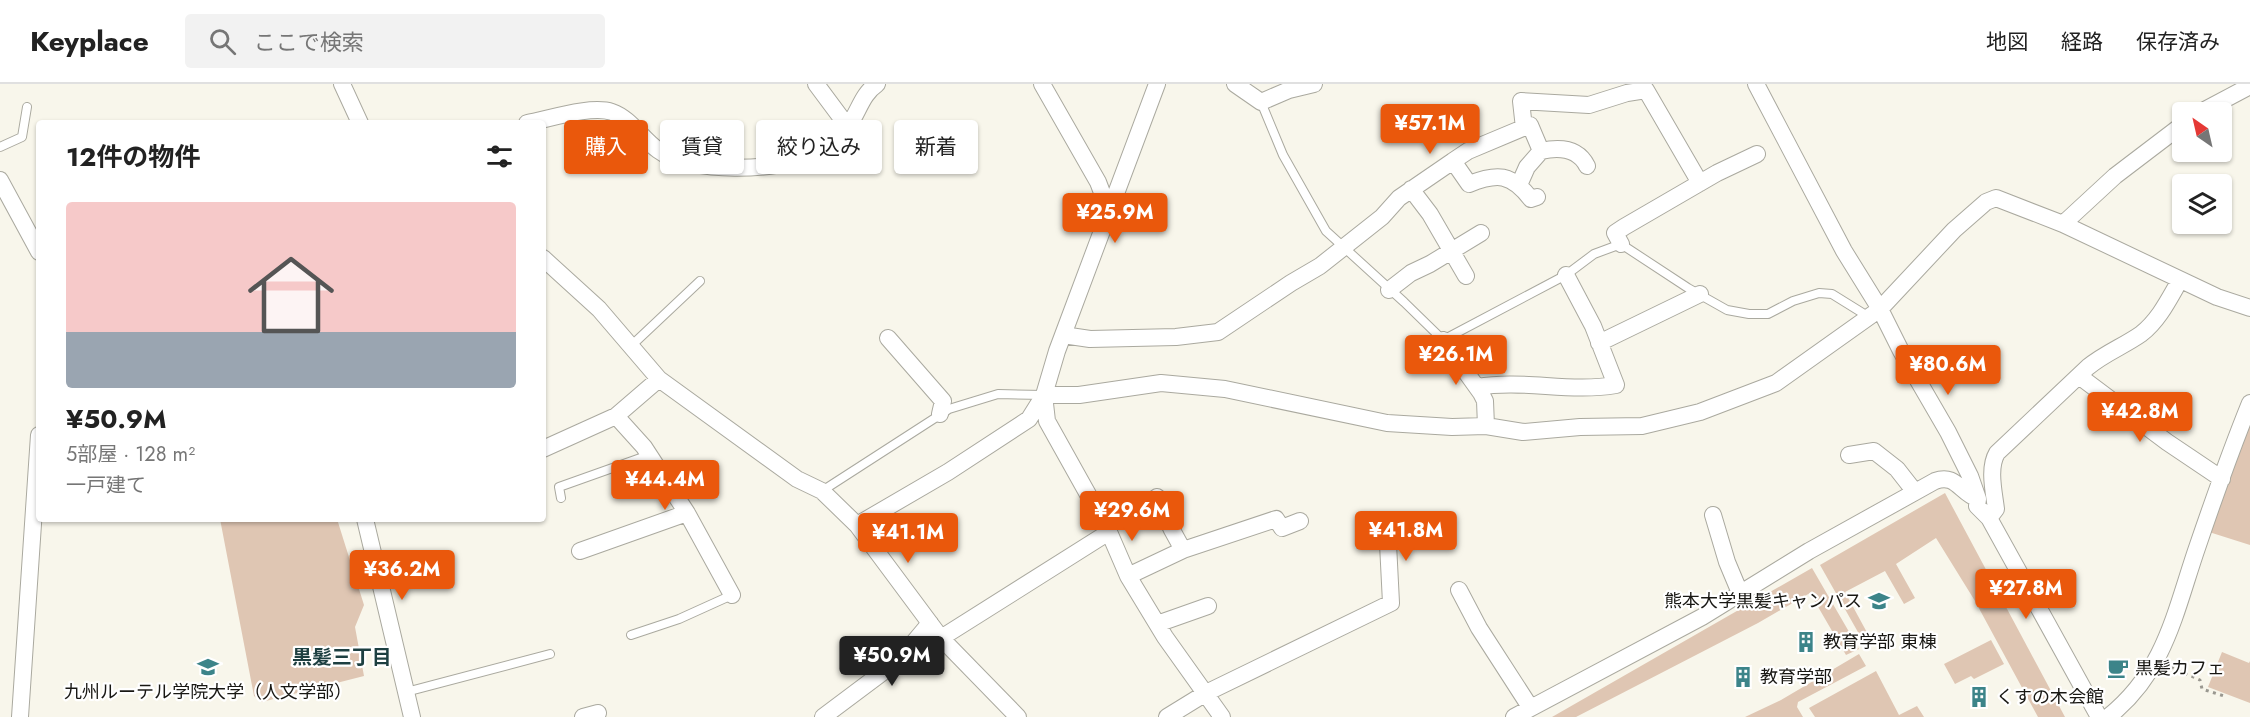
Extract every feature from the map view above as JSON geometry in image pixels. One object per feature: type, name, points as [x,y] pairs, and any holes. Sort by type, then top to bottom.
[{"type":"street","points":[[342,84],[358,120]]},
{"type":"street","points":[[816,84],[843,120]]},
{"type":"street","points":[[852,120],[869,90],[877,84]]},
{"type":"street","points":[[1041,84],[1098,182],[1109,211]]},
{"type":"street","points":[[857,525],[948,472],[1029,419],[1044,395],[1063,335],[1156,84]]},
{"type":"street","points":[[1235,84],[1261,102],[1289,90],[1314,84]]},
{"type":"street","points":[[1756,84],[1874,313],[1900,351],[1948,432],[1978,499],[1977,506],[1989,518],[2099,717]]},
{"type":"street","points":[[2220,102],[2250,86]]},
{"type":"street","points":[[1524,128],[1521,101],[1589,105],[1627,93],[1646,90],[1700,183]]},
{"type":"street","points":[[543,120],[598,110],[614,113],[659,152],[683,161],[732,169],[756,167]]},
{"type":"street","points":[[1063,335],[1090,339],[1176,337],[1218,332],[1344,248],[1382,217],[1399,198],[1468,151],[1530,125],[1541,151]]},
{"type":"street","points":[[2063,224],[2115,176],[2172,133]]},
{"type":"street","points":[[1519,185],[1527,167],[1541,151],[1558,148],[1569,150],[1578,154],[1587,166]]},
{"type":"street","points":[[1621,244],[1616,233],[1717,172],[1757,154]]},
{"type":"street","points":[[1453,161],[1468,184],[1498,175],[1519,185],[1531,198],[1537,197]]},
{"type":"street","points":[[0,180],[36,246]]},
{"type":"street","points":[[1411,189],[1466,276]]},
{"type":"street","points":[[1044,395],[1079,395],[1161,383],[1225,389],[1388,423],[1452,427],[1486,426],[1523,432],[1580,427],[1642,426],[1700,412],[1776,382],[1874,313],[1954,230],[1986,202],[1996,198],[2063,224],[2217,297],[2250,308]]},
{"type":"street","points":[[1389,290],[1411,273],[1481,233]]},
{"type":"street","points":[[546,261],[599,309],[659,379],[797,479],[822,491],[857,525],[941,638],[1018,717]]},
{"type":"street","points":[[1477,387],[1496,384],[1582,389],[1616,385],[1593,326],[1566,275]]},
{"type":"street","points":[[1989,518],[1996,509],[1992,468],[1993,459],[1997,453],[2102,356],[2140,334],[2149,326],[2165,306],[2180,280]]},
{"type":"street","points":[[1599,343],[1700,294]]},
{"type":"street","points":[[888,338],[943,401],[940,414]]},
{"type":"street","points":[[1443,340],[1485,401],[1486,426]]},
{"type":"street","points":[[2079,376],[2167,442],[2222,479]]},
{"type":"street","points":[[546,448],[616,416],[659,379]]},
{"type":"street","points":[[1044,395],[1047,421],[1109,532],[1128,576],[1157,624],[1222,717]]},
{"type":"street","points":[[2108,717],[2126,703],[2147,677],[2174,625],[2198,545],[2250,403]]},
{"type":"street","points":[[616,416],[649,455],[687,513],[732,595]]},
{"type":"street","points":[[1849,455],[1874,451],[1898,469],[1915,492]]},
{"type":"street","points":[[1514,717],[1702,616],[1809,551],[1944,478],[1952,480],[1971,497],[1978,499]]},
{"type":"street","points":[[20,717],[36,480]]},
{"type":"street","points":[[1157,497],[1183,550]]},
{"type":"street","points":[[580,551],[687,513]]},
{"type":"street","points":[[1713,515],[1727,562],[1740,592]]},
{"type":"street","points":[[1128,576],[1183,550],[1276,519],[1282,528],[1300,521]]},
{"type":"street","points":[[366,522],[412,717]]},
{"type":"street","points":[[1167,717],[1206,693],[1391,603],[1387,524]]},
{"type":"street","points":[[941,638],[1109,532]]},
{"type":"street","points":[[1459,590],[1479,628],[1530,707]]},
{"type":"street","points":[[1157,624],[1208,606]]},
{"type":"street","points":[[823,717],[899,660],[930,624]]},
{"type":"lane","points":[[1261,102],[1283,155],[1326,231],[1443,340],[1566,275],[1594,254],[1621,244],[1688,288],[1727,310],[1749,315],[1767,314],[1793,301],[1819,293],[1832,294],[1874,313]]},
{"type":"lane","points":[[0,147],[22,137],[27,108]]},
{"type":"lane","points":[[631,346],[700,281]]},
{"type":"lane","points":[[822,491],[949,409],[998,394],[1044,395]]},
{"type":"lane","points":[[561,498],[559,487],[649,455]]},
{"type":"lane","points":[[632,635],[679,619],[732,595]]},
{"type":"lane","points":[[406,692],[550,654]]},
{"type":"path","points":[[2156,660],[2200,680],[2202,689],[2224,696]]},
{"type":"shaded area","points":[[2250,421],[2250,545],[2209,532]]},
{"type":"shaded area","points":[[1945,493],[2065,717],[2038,717],[1975,601],[1936,538],[1896,564],[1915,598],[1904,604],[1885,571],[1845,592],[1870,638],[1863,641],[1820,565]]},
{"type":"shaded area","points":[[221,522],[338,522],[364,605],[355,627],[364,676],[262,702],[254,696]]},
{"type":"shaded area","points":[[1812,568],[1859,649],[1846,655],[1810,593],[1758,623],[1576,717],[1552,717]]},
{"type":"shaded area","points":[[1991,640],[2004,664],[1974,679],[1971,676],[1955,684],[1944,664]]},
{"type":"shaded area","points":[[2222,652],[2249,663],[2250,661],[2250,703],[2208,687]]},
{"type":"shaded area","points":[[1859,654],[1866,666],[1798,702],[1797,707],[1803,717],[1745,717],[1781,700]]},
{"type":"shaded area","points":[[1876,671],[1899,715],[1917,706],[1924,717],[1815,717],[1809,708]]},
{"type":"place","name":"熊本大学黒髪キャンパス","points":[[1879,601]]},
{"type":"place","name":"教育学部 東棟","points":[[1806,642]]},
{"type":"place","name":"九州ルーテル学院大学（人文学部）","points":[[208,667]]},
{"type":"place","name":"黒髪カフェ","points":[[2118,668]]},
{"type":"place","name":"教育学部","points":[[1743,677]]},
{"type":"place","name":"くすの木会館","points":[[1979,697]]},
{"type":"district","name":"黒髪三丁目","points":[[342,657]]}]
